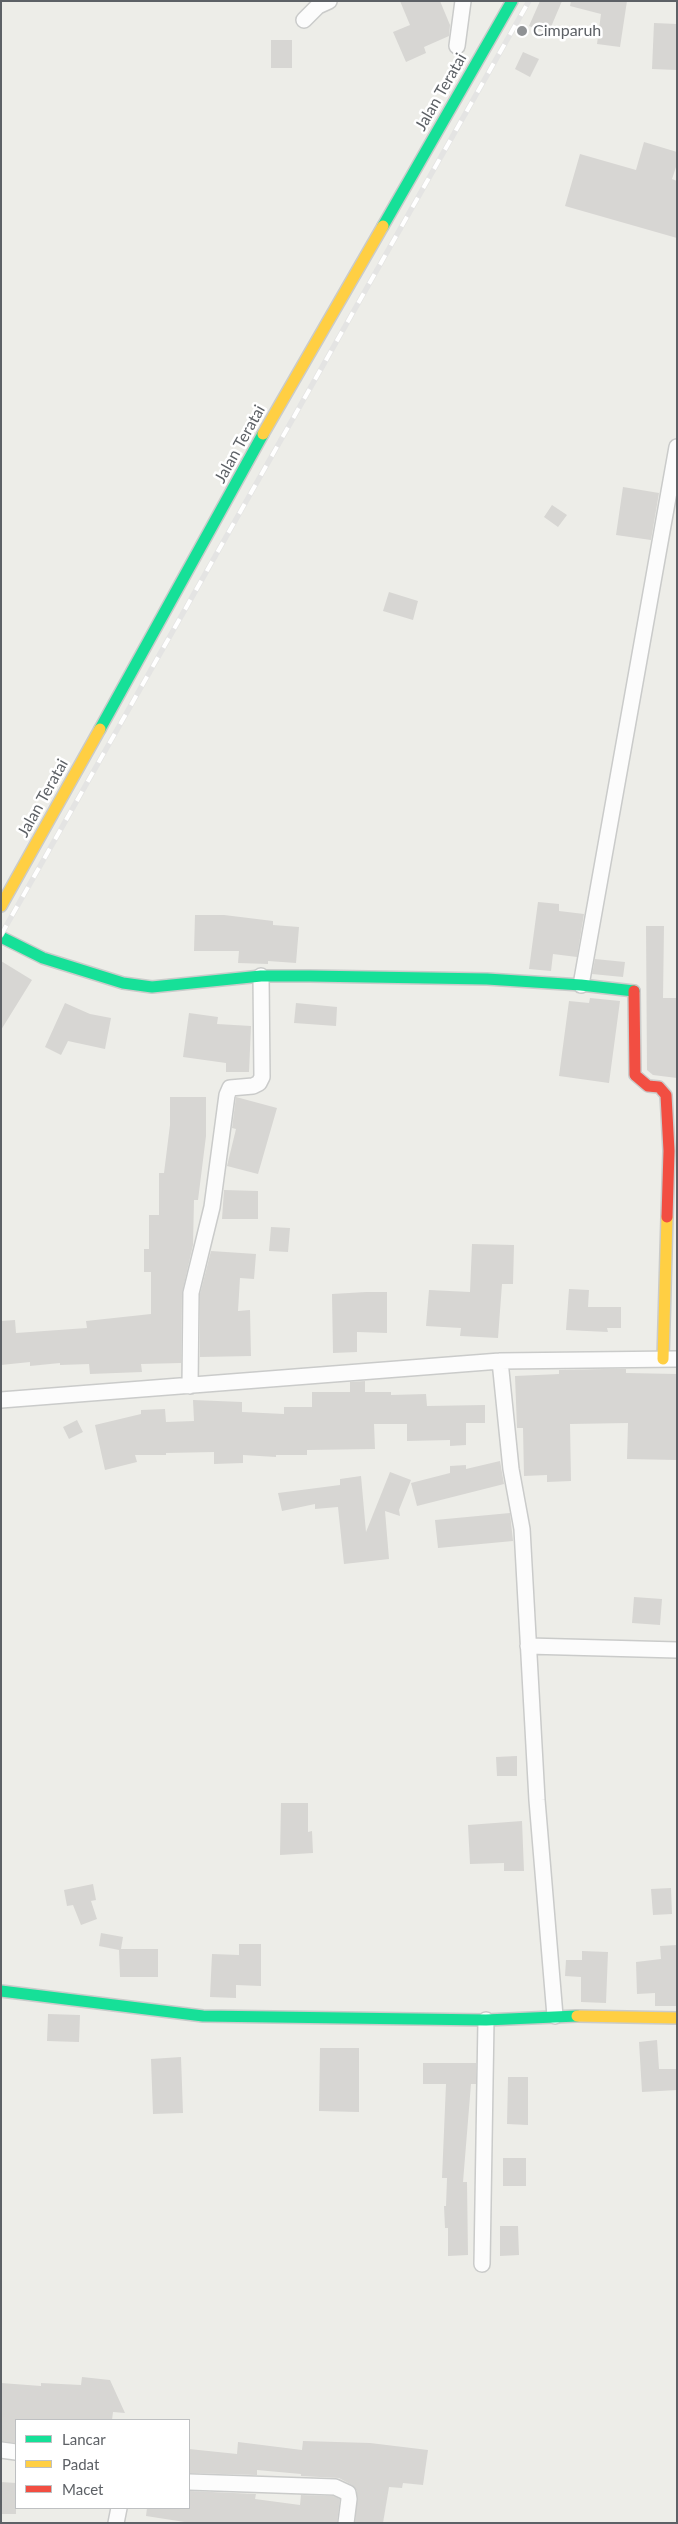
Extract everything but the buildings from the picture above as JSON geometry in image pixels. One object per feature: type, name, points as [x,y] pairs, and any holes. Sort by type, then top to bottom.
[{"type":"street","points":[[304,20],[318,6],[329,1]]},
{"type":"street","points":[[457,46],[463,1]]},
{"type":"street","name":"Jalan Teratai","points":[[1,906],[274,415],[512,1]]},
{"type":"street","points":[[581,985],[677,448]]},
{"type":"street","points":[[1,937],[43,958],[123,983],[159,987],[261,976],[470,979],[581,985],[636,992],[635,1075],[648,1086],[659,1087],[666,1095],[669,1151],[670,1359],[500,1361],[1,1400]]},
{"type":"street","points":[[190,1386],[191,1293],[212,1207],[227,1095],[230,1088],[253,1086],[259,1083],[262,1077],[261,976]]},
{"type":"street","points":[[500,1361],[511,1469],[522,1529],[538,1800],[555,2016]]},
{"type":"street","points":[[528,1646],[677,1650]]},
{"type":"street","points":[[1,1991],[203,2016],[486,2020],[555,2016],[677,2018]]},
{"type":"street","points":[[482,2264],[486,2020]]},
{"type":"street","points":[[1,2450],[15,2452]]},
{"type":"street","points":[[190,2482],[335,2487],[348,2493],[346,2523]]},
{"type":"street","points":[[116,2523],[118,2509]]},
{"type":"railway","points":[[1,935],[529,1]]},
{"type":"traffic: fast","points":[[383,226],[512,1]]},
{"type":"traffic: fast","points":[[100,729],[263,434]]},
{"type":"traffic: fast","points":[[1,937],[43,958],[123,983],[152,987],[261,976],[310,976],[487,979],[581,985],[634,991]]},
{"type":"traffic: fast","points":[[1,1991],[203,2016],[486,2020],[577,2016]]},
{"type":"traffic: slow","points":[[263,434],[383,226]]},
{"type":"traffic: slow","points":[[1,906],[100,729]]},
{"type":"traffic: slow","points":[[663,1359],[667,1217]]},
{"type":"traffic: slow","points":[[577,2016],[677,2018]]},
{"type":"traffic: jam","points":[[634,991],[635,1075],[648,1086],[659,1087],[666,1095],[669,1151],[667,1217]]},
{"type":"place","name":"Cimparuh","points":[[522,31]]}]
